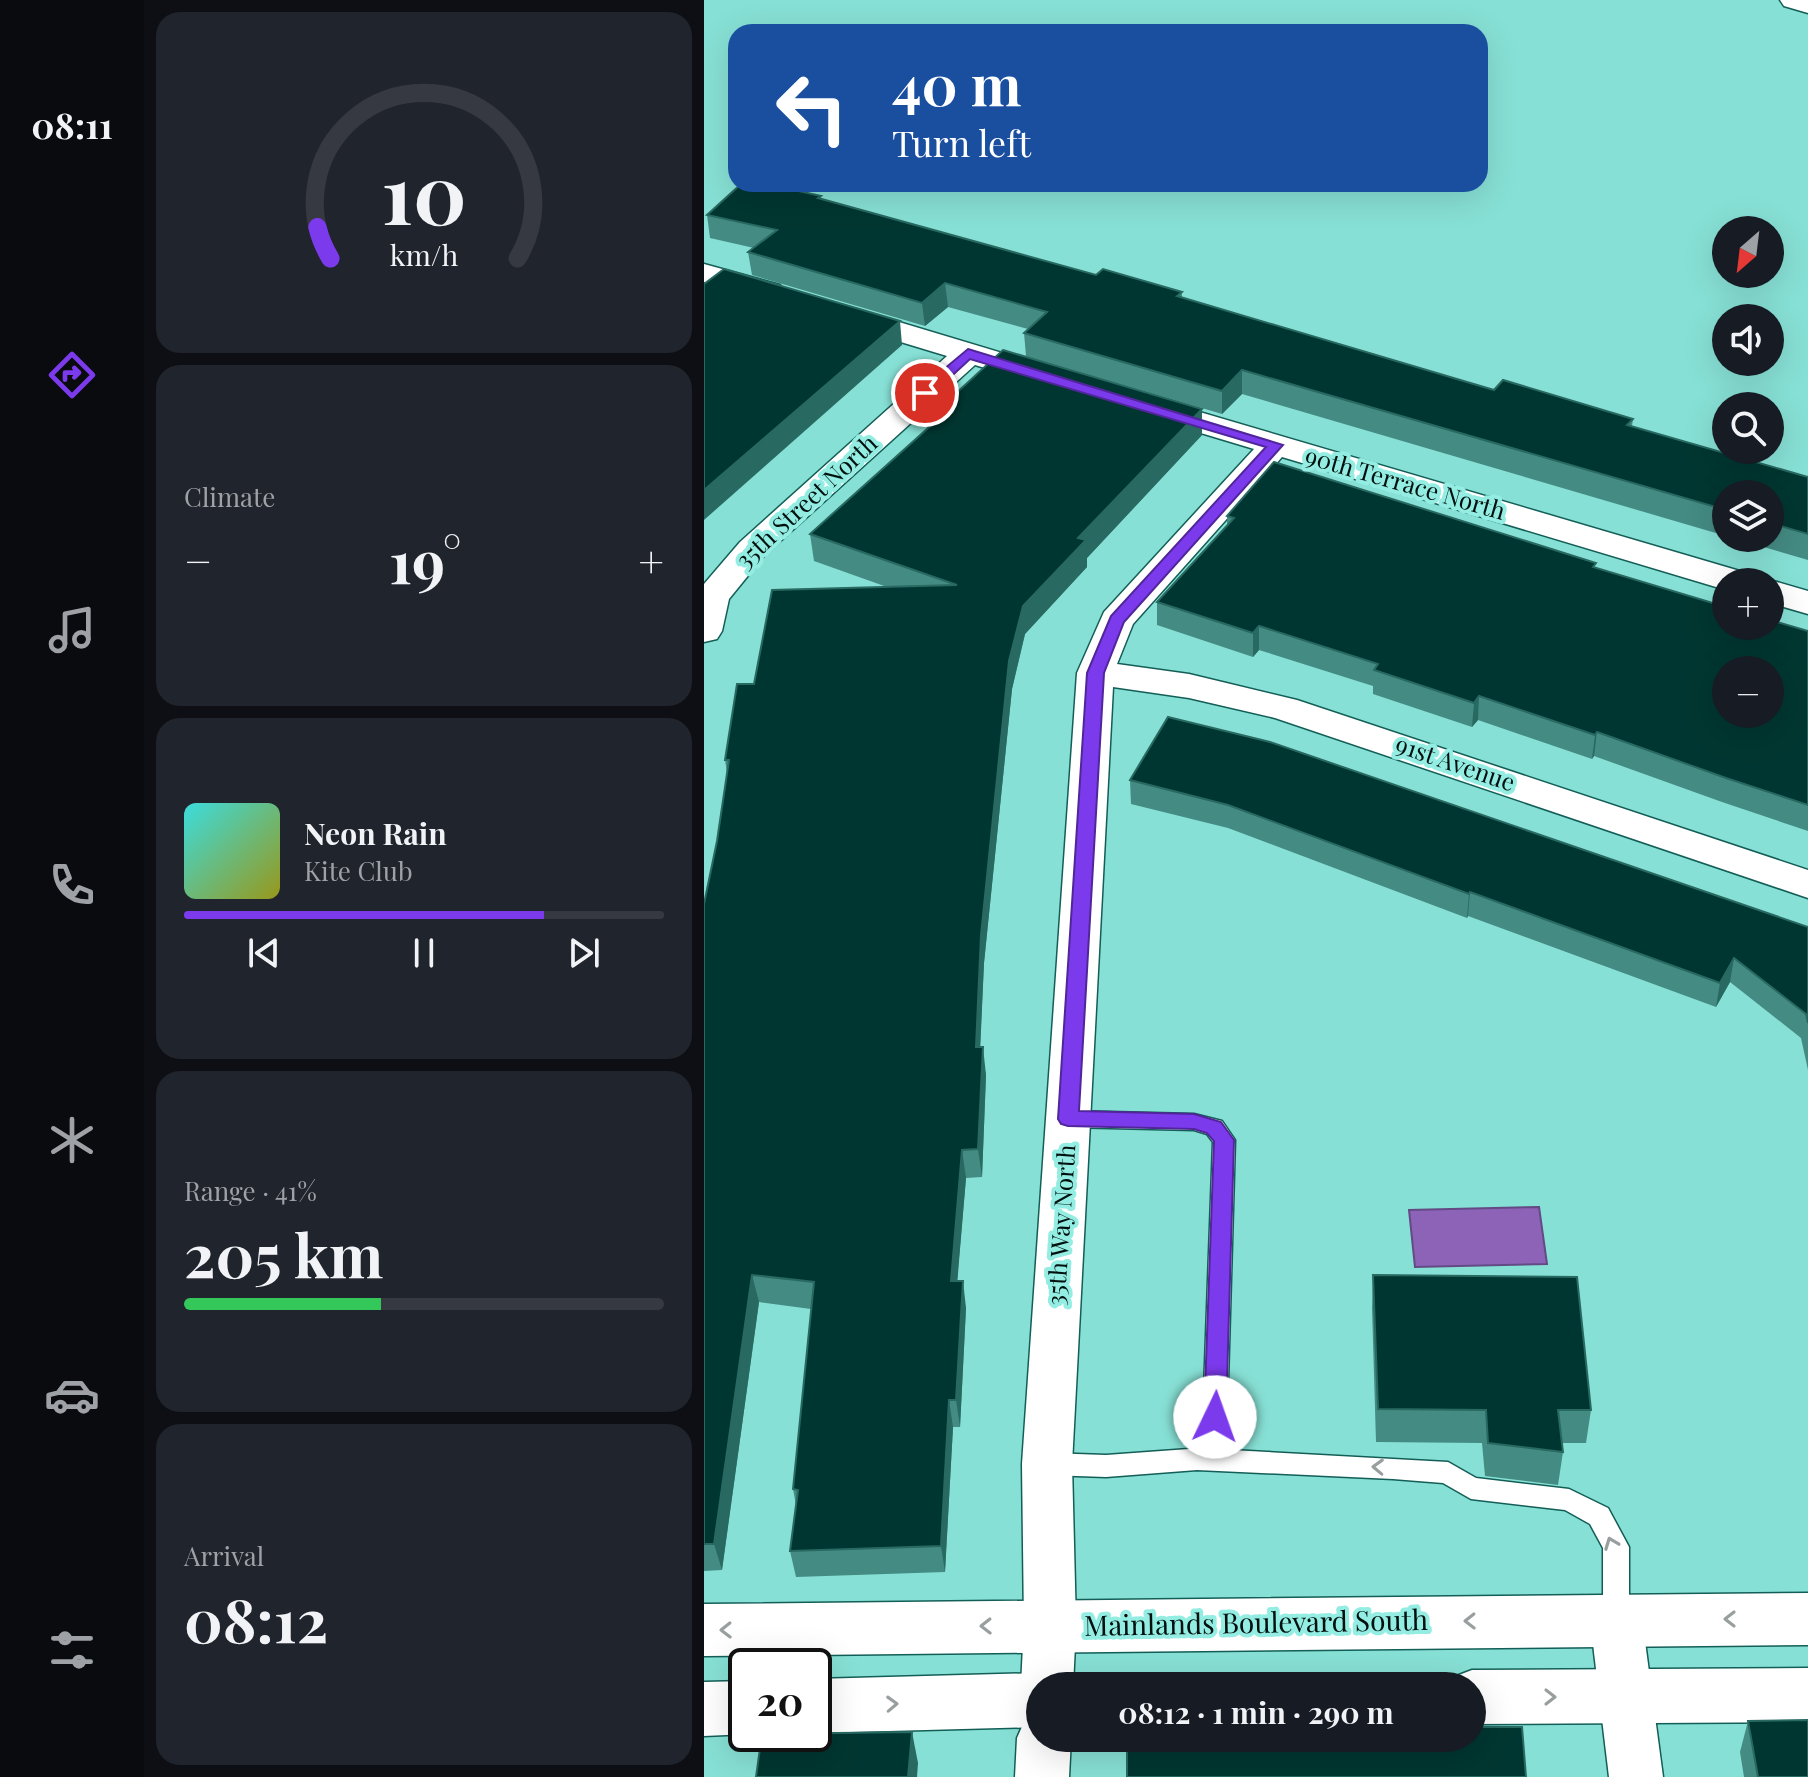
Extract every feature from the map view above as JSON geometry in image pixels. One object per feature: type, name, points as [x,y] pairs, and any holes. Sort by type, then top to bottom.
[{"type":"street","points":[[1794,0],[1808,5]]},
{"type":"street","points":[[704,273],[1070,384]]},
{"type":"street","name":"35th Street North","points":[[704,631],[712,597],[752,549],[968,354]]},
{"type":"street","name":"90th Terrace North","points":[[1129,402],[1712,574]]},
{"type":"street","name":"35th Way North","points":[[1048,1672],[1050,1625],[1047,1464],[1095,673],[1117,620],[1275,445]]},
{"type":"street","points":[[1784,595],[1808,603]]},
{"type":"street","name":"91st Avenue","points":[[1095,673],[1189,686],[1284,708],[1808,884]]},
{"type":"street","points":[[1616,1619],[1636,1777]]},
{"type":"street","name":"Mainlands Boulevard South","points":[[704,1630],[1808,1619]]},
{"type":"street","points":[[1486,1697],[1808,1695]]},
{"type":"street","points":[[832,1706],[1026,1700]]},
{"type":"street","points":[[704,1709],[728,1708]]},
{"type":"street","points":[[1042,1777],[1043,1752]]},
{"type":"lane","points":[[1068,1119],[1194,1122],[1214,1127],[1224,1140],[1215,1417],[1197,1459]]},
{"type":"lane","points":[[1047,1464],[1106,1466],[1197,1459],[1393,1468],[1448,1473],[1471,1488],[1569,1500],[1599,1516],[1616,1547],[1616,1619]]},
{"type":"shaded area","points":[[1539,1207],[1547,1264],[1415,1267],[1409,1210]]},
{"type":"building","points":[[732,192],[803,192],[1096,275],[1103,269],[1182,292],[1177,296],[1494,390],[1503,380],[1633,419],[1627,425],[1712,449],[1712,464],[1763,464],[1808,477],[1808,534],[1784,527],[1784,480],[1712,480],[1712,506],[1242,370],[1222,391],[1024,333],[1047,312],[945,283],[922,303],[748,252],[777,230],[707,215]]},
{"type":"building","points":[[724,269],[900,321],[704,490],[704,284]]},
{"type":"building","points":[[1003,350],[1202,409],[1078,538],[1086,540],[1023,606],[1009,661],[981,935],[976,1047],[983,1047],[978,1149],[962,1150],[951,1281],[963,1281],[956,1400],[949,1400],[941,1546],[790,1551],[798,1490],[793,1489],[814,1282],[752,1275],[714,1544],[704,1544],[704,904],[717,841],[737,684],[754,684],[772,590],[957,585],[810,534],[947,411],[940,408]]},
{"type":"building","points":[[1274,462],[1712,603],[1712,640],[1784,640],[1784,624],[1808,631],[1808,805],[1597,732],[1595,735],[1479,696],[1474,703],[1374,670],[1378,664],[1259,626],[1253,633],[1157,602],[1234,518],[1227,516]]},
{"type":"building","points":[[1168,717],[1270,742],[1808,927],[1808,1023],[1806,1014],[1734,958],[1720,983],[1228,805],[1130,780]]},
{"type":"building","points":[[1373,1275],[1577,1277],[1591,1410],[1558,1410],[1563,1452],[1488,1443],[1486,1410],[1378,1409]]},
{"type":"building","points":[[1808,1720],[1808,1777],[1758,1777],[1748,1721]]},
{"type":"building","points":[[1486,1727],[1522,1727],[1526,1777],[1127,1777],[1127,1752],[1486,1752]]},
{"type":"building","points":[[912,1732],[908,1777],[756,1777],[759,1752],[832,1752],[832,1733]]},
{"type":"route","points":[[925,393],[968,354],[1275,445],[1117,620],[1095,673],[1091,736],[1068,1119],[1194,1122],[1214,1127],[1224,1140],[1215,1417]]}]
